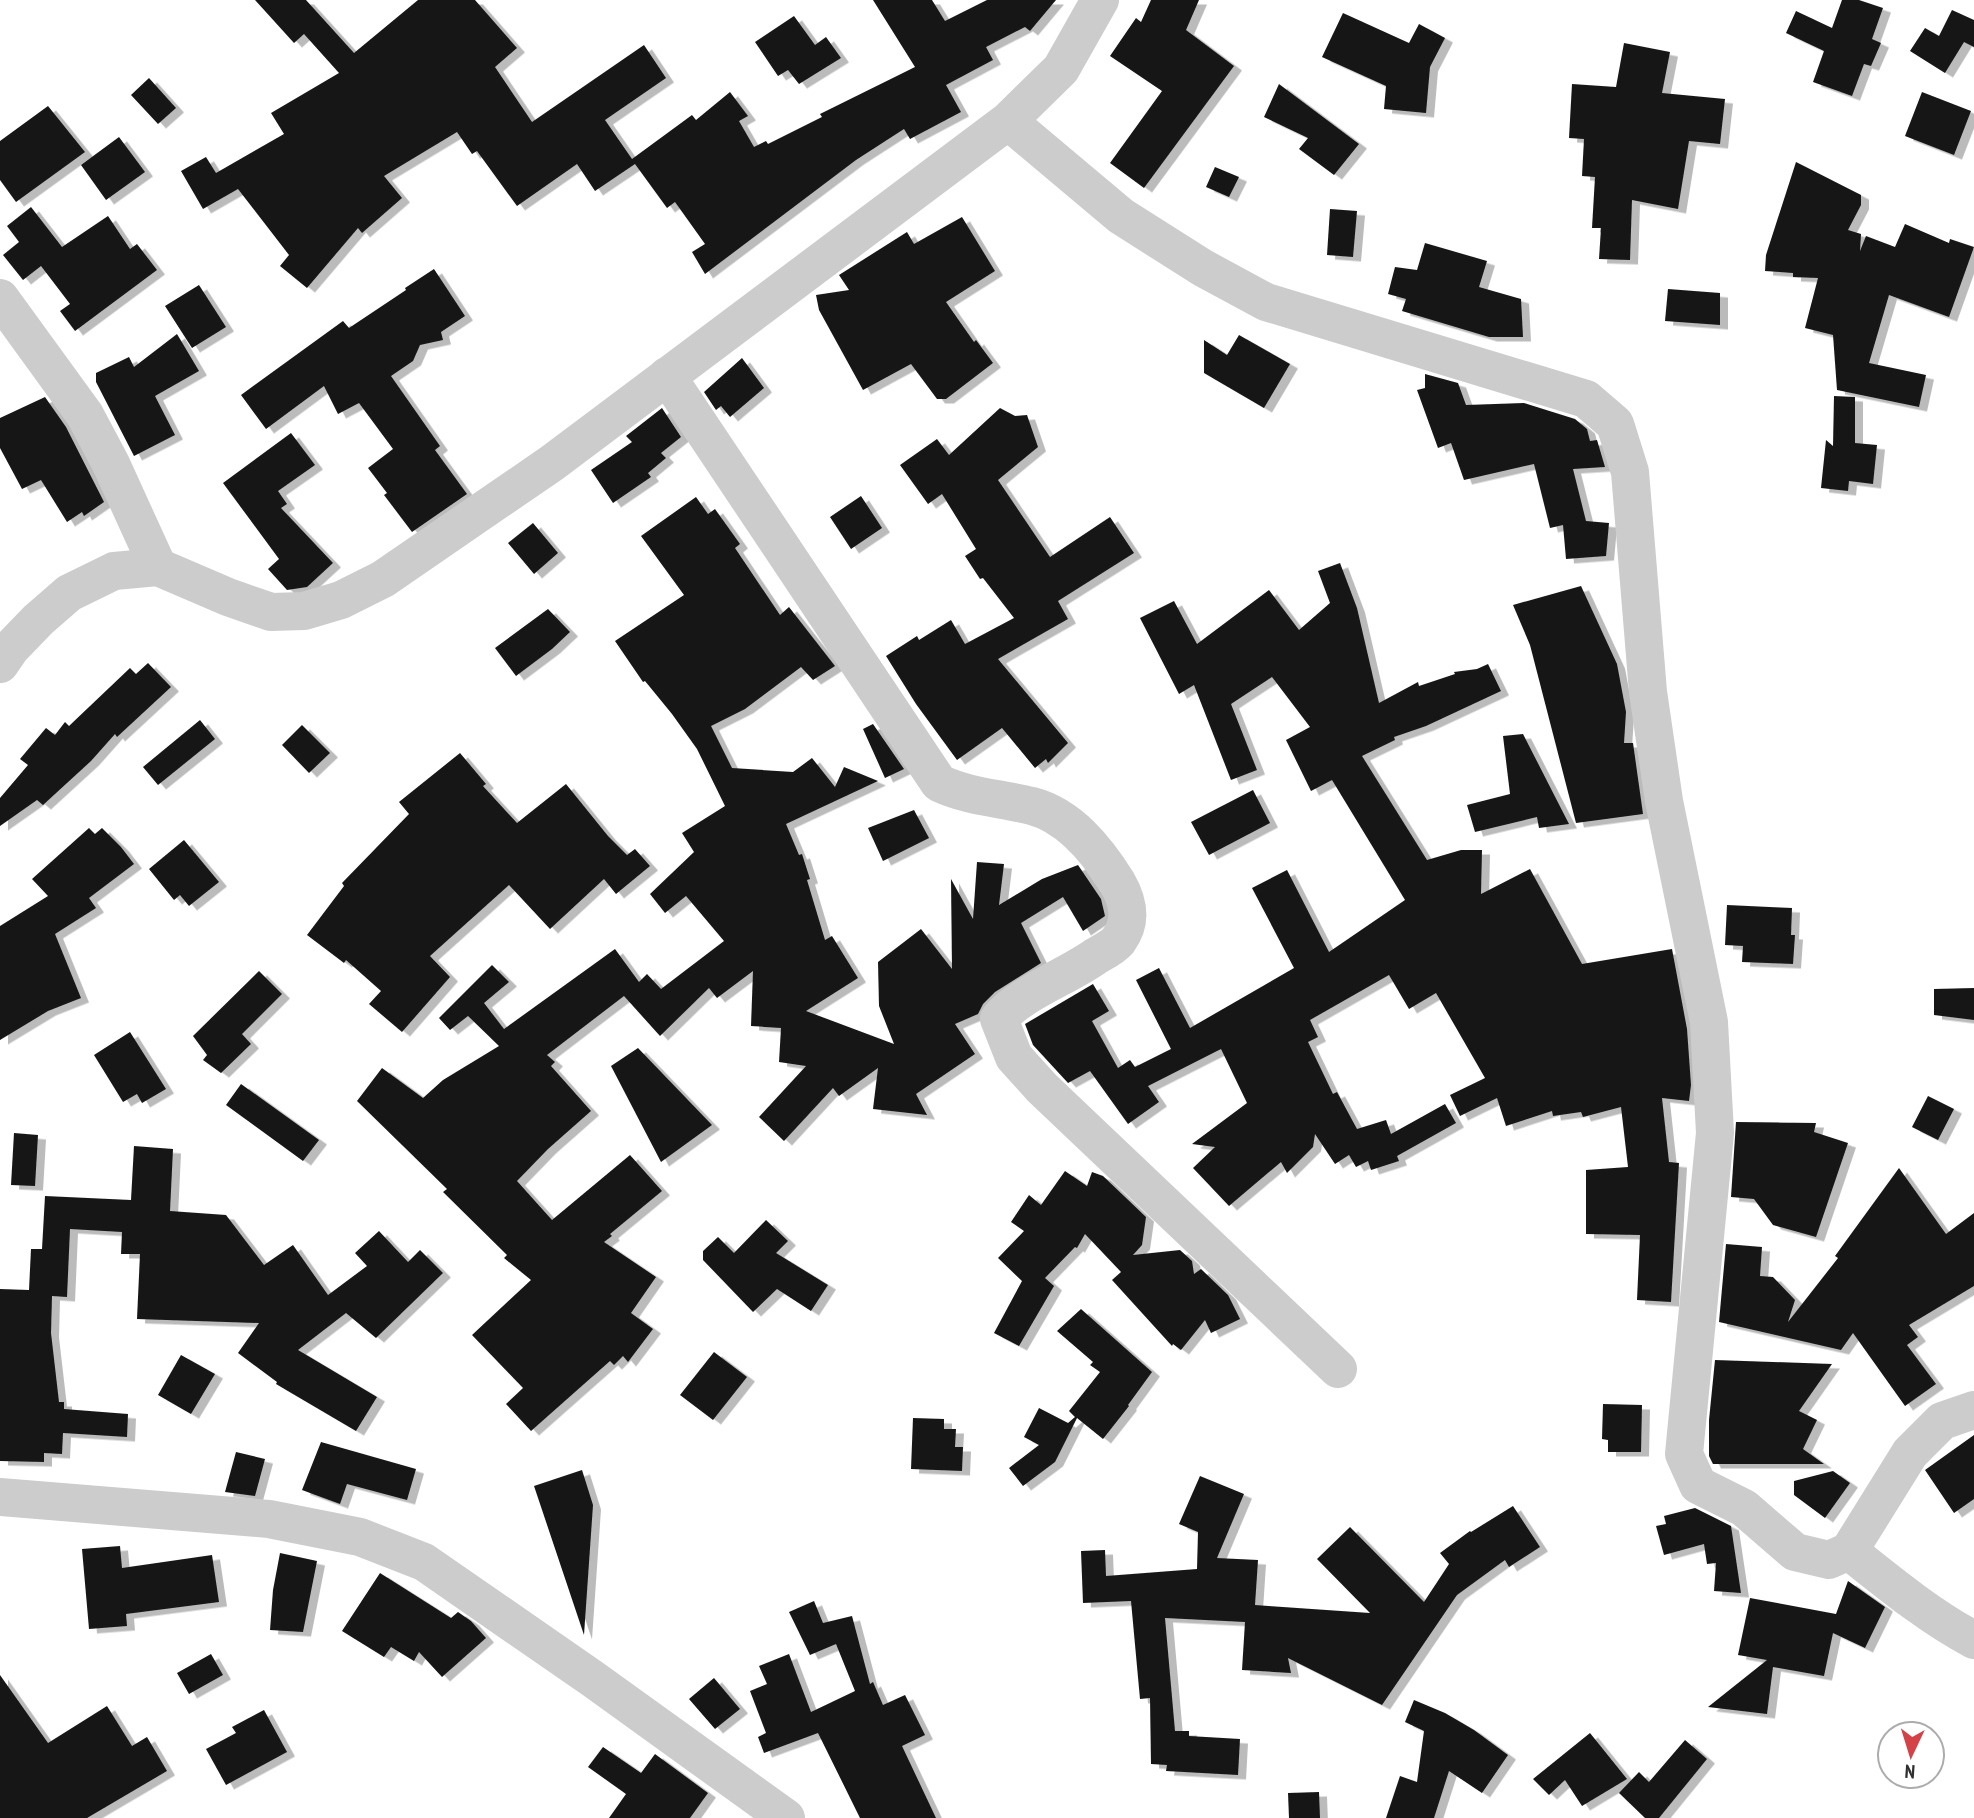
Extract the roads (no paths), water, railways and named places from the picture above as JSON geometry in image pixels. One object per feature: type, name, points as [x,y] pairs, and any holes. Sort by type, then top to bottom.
[{"type":"street","points":[[0,664],[11,648],[38,620],[69,593],[114,571],[158,566],[228,597],[271,612],[304,611],[341,600],[383,579],[552,463],[1008,121],[1060,69],[1100,0]]},
{"type":"street","points":[[1008,121],[1121,216],[1203,268],[1266,302],[1586,399],[1615,424],[1630,472],[1648,692],[1664,801],[1709,1022],[1715,1133],[1684,1454],[1698,1485],[1744,1507],[1796,1552],[1829,1560],[1849,1551],[1910,1453],[1942,1420],[1974,1410]]},
{"type":"street","points":[[0,298],[85,415],[158,566]]},
{"type":"street","points":[[667,376],[939,783],[961,793],[1034,806],[1062,819],[1099,854],[1127,899],[1128,920],[1118,941],[1078,969],[1009,1007],[999,1020],[1014,1056],[1042,1088],[1338,1369]]},
{"type":"street","points":[[0,1497],[269,1519],[360,1536],[424,1562],[786,1818]]},
{"type":"street","points":[[1849,1551],[1912,1601],[1974,1640]]}]
